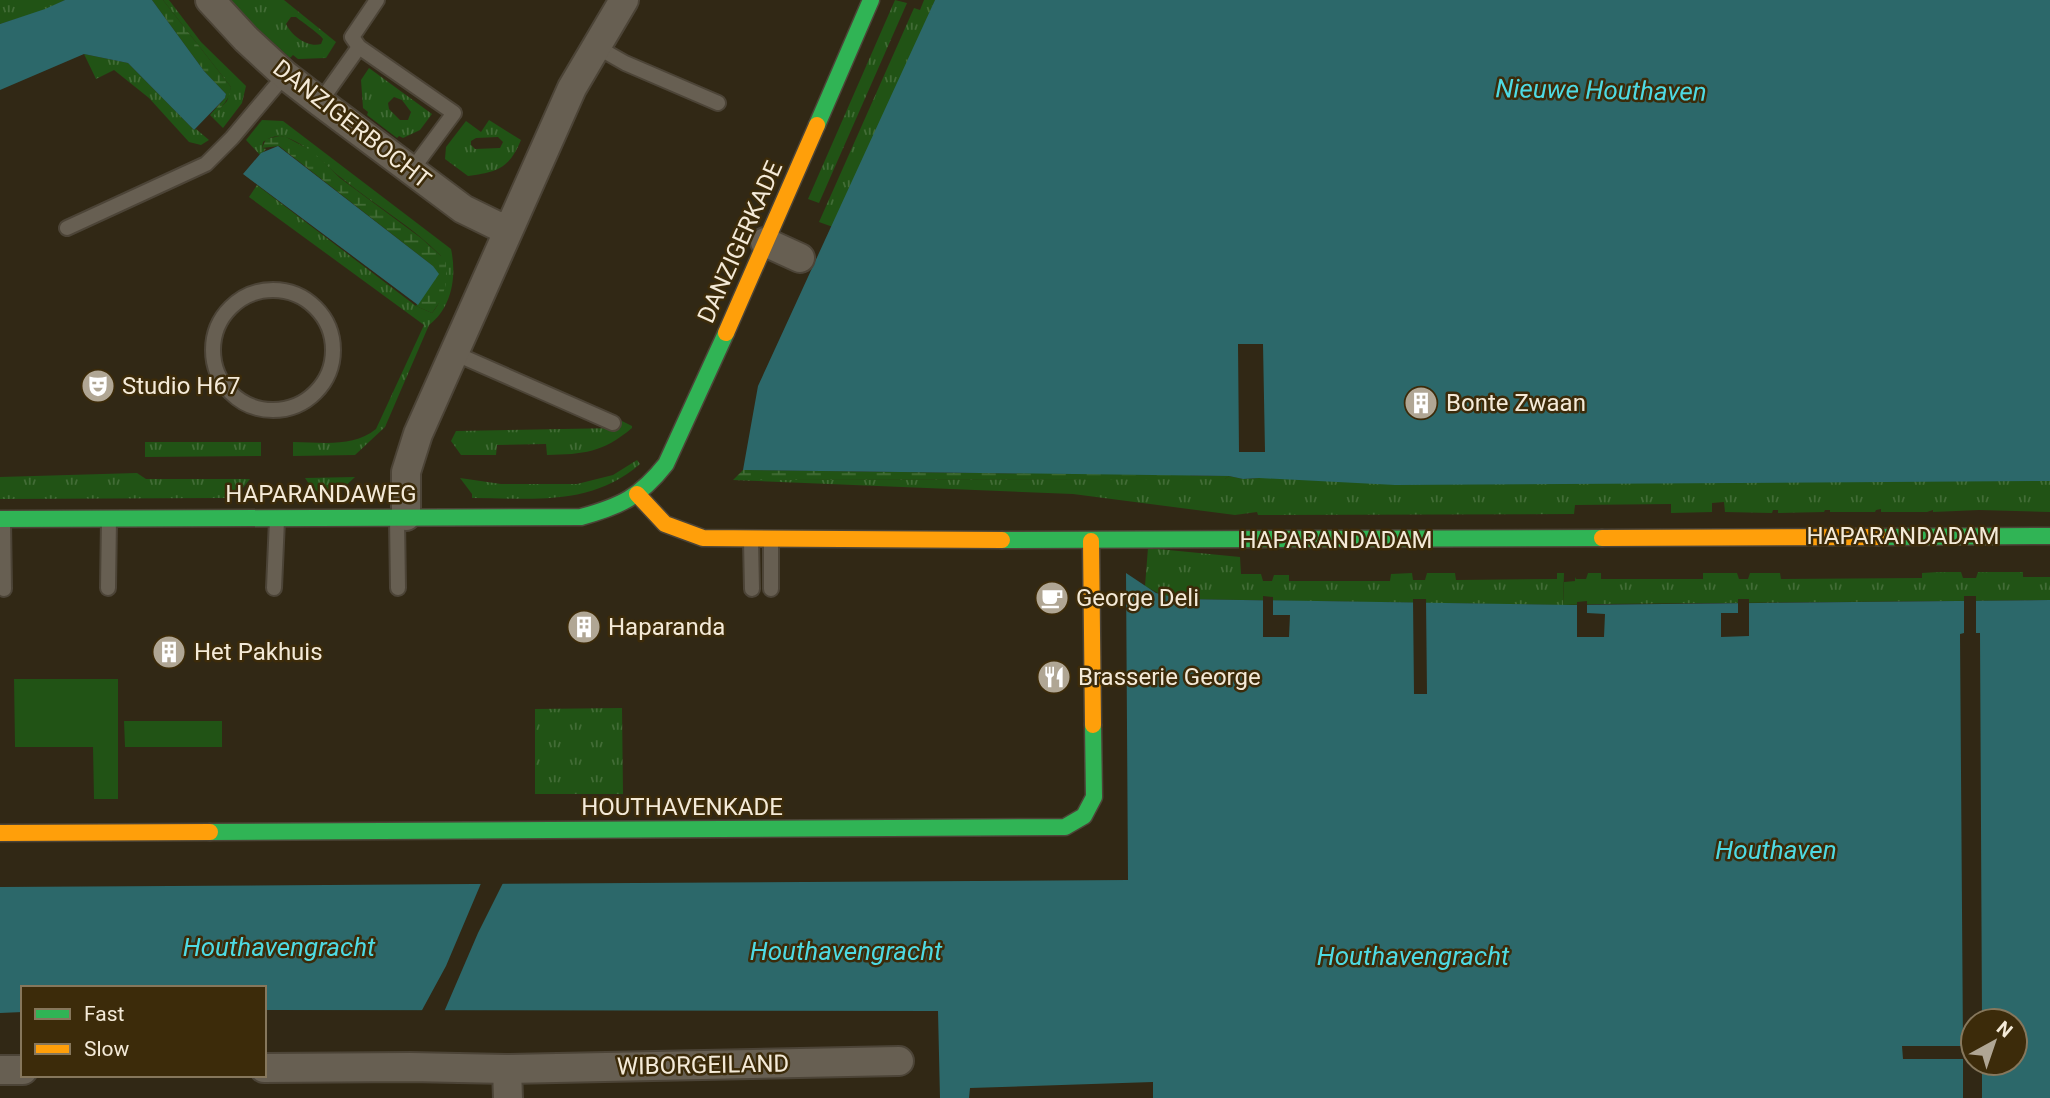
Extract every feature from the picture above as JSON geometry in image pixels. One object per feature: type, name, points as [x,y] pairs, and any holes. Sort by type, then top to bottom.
[{"type":"street","name":"DANZIGERBOCHT","points":[[210,0],[246,39],[285,75],[463,209],[508,231]]},
{"type":"street","points":[[402,516],[406,472],[418,434],[572,88],[624,0]]},
{"type":"street","name":"DANZIGERKADE","points":[[638,494],[666,464],[870,0]]},
{"type":"street","points":[[765,242],[800,258]]},
{"type":"street","name":"HAPARANDAWEG","points":[[2,519],[581,517],[614,508],[638,494]]},
{"type":"street","name":"HAPARANDADAM","points":[[638,494],[665,524],[703,538],[1091,541],[2050,536]]},
{"type":"street","name":"HOUTHAVENKADE","points":[[0,833],[1065,827],[1080,820],[1087,813],[1094,797],[1091,541]]},
{"type":"street","name":"WIBORGEILAND","points":[[266,1068],[507,1069],[899,1061]]},
{"type":"street","points":[[507,1069],[508,1098]]},
{"type":"street","points":[[0,1070],[21,1070]]},
{"type":"lane","points":[[377,0],[352,37],[359,47],[454,113],[411,171]]},
{"type":"lane","points":[[320,102],[359,47]]},
{"type":"lane","points":[[597,47],[625,63],[718,103]]},
{"type":"lane","points":[[67,228],[206,164],[232,138],[285,75]]},
{"type":"lane","points":[[283,290],[299,295],[314,305],[325,318],[332,334],[334,351],[324,384],[312,397],[289,408],[263,410],[246,405],[232,395],[221,382],[214,366],[212,349],[215,331],[222,316],[234,303],[248,294],[283,290]]},
{"type":"lane","points":[[454,353],[613,423]]},
{"type":"lane","points":[[398,588],[402,516]]},
{"type":"lane","points":[[108,517],[108,588]]},
{"type":"lane","points":[[274,588],[277,517]]},
{"type":"lane","points":[[2,519],[4,589]]},
{"type":"lane","points":[[751,539],[752,589]]},
{"type":"lane","points":[[771,539],[771,589]]},
{"type":"green space","points":[[0,0],[65,0],[45,10],[0,24]]},
{"type":"green space","points":[[152,0],[163,0],[231,87],[227,100],[212,117],[210,115],[226,94],[204,71]]},
{"type":"green space","points":[[163,0],[169,0],[201,42],[246,86],[242,103],[223,128],[212,117],[227,101],[231,87]]},
{"type":"green space","points":[[230,0],[284,0],[336,42],[326,58],[298,59],[293,55],[290,58]],"holes":[[[291,17],[296,17],[323,39],[321,44],[306,43],[292,33],[286,24]]]},
{"type":"green space","points":[[895,0],[907,3],[819,203],[808,199]]},
{"type":"green space","points":[[924,0],[935,0],[869,152],[833,227],[819,222],[914,8],[920,10]]},
{"type":"green space","points":[[84,54],[128,63],[194,130],[209,140],[201,145],[189,142],[149,98],[114,70],[96,79]]},
{"type":"green space","points":[[369,68],[432,114],[420,130],[397,138],[367,115],[368,112],[363,108],[361,80]],"holes":[[[394,97],[402,100],[411,112],[408,120],[400,120],[389,109],[388,103]]]},
{"type":"green space","points":[[262,120],[283,121],[451,249],[453,280],[448,301],[429,325],[385,427],[355,455],[293,456],[293,442],[347,441],[367,435],[376,429],[424,325],[249,197],[257,185],[416,306],[432,313],[442,293],[441,256],[419,236],[296,142],[282,137],[269,138],[263,142],[262,148],[266,149],[260,155],[246,140]]},
{"type":"green space","points":[[489,120],[521,140],[507,163],[487,173],[468,176],[445,159],[446,147],[466,121],[481,132]],"holes":[[[498,137],[503,142],[500,148],[475,149],[471,145],[471,141],[476,138]]]},
{"type":"green space","points":[[280,136],[312,151],[340,178],[441,256],[446,263],[446,284],[441,300],[432,313],[416,306],[435,270],[433,266],[279,146],[262,148],[266,139]]},
{"type":"green space","points":[[622,421],[632,428],[611,443],[572,454],[547,455],[546,444],[497,445],[496,455],[461,455],[451,441],[456,431],[618,428]]},
{"type":"green space","points":[[1123,422],[1195,479],[1225,479],[1229,476],[1243,479],[2050,481],[2050,512],[1881,512],[1881,509],[1875,512],[1725,512],[1724,502],[1712,503],[1712,512],[1671,513],[1671,504],[1575,505],[1574,514],[1258,515],[1257,512],[1235,515],[1073,494],[733,480],[1126,479],[1006,473]]},
{"type":"green space","points":[[145,442],[261,442],[261,456],[145,457]]},
{"type":"green space","points":[[637,460],[640,464],[621,478],[581,494],[560,497],[472,498],[460,478],[501,484],[577,484],[613,475]]},
{"type":"green space","points":[[743,470],[1229,476],[1225,479],[733,480]]},
{"type":"green space","points":[[137,473],[146,479],[250,479],[242,489],[225,498],[0,499],[0,477]]},
{"type":"green space","points":[[355,477],[338,493],[338,497],[319,492],[305,478]]},
{"type":"green space","points":[[1148,548],[1240,557],[1241,574],[1261,574],[1263,581],[1272,581],[1274,575],[1289,575],[1289,581],[1390,581],[1391,574],[1412,573],[1413,580],[1425,580],[1427,573],[1455,573],[1456,580],[1557,579],[1557,573],[1564,573],[1563,605],[1180,599],[1163,596],[1145,586]]},
{"type":"green space","points":[[1961,572],[1963,578],[1976,578],[1978,572],[2023,572],[2023,577],[2050,577],[2050,600],[1601,604],[1601,579],[1703,579],[1703,573],[1737,573],[1739,579],[1748,579],[1750,573],[1780,573],[1781,579],[1922,578],[1922,573]]},
{"type":"green space","points":[[1588,573],[1601,573],[1601,604],[1563,605],[1564,582],[1575,581],[1575,577],[1586,579]]},
{"type":"green space","points":[[14,679],[118,679],[118,799],[94,799],[93,747],[15,747]]},
{"type":"green space","points":[[622,708],[623,794],[535,794],[535,709]]},
{"type":"green space","points":[[124,721],[222,721],[222,747],[125,747]]},
{"type":"water","points":[[65,0],[152,0],[204,71],[226,94],[225,98],[194,130],[128,63],[84,54],[0,90],[0,24]]},
{"type":"water","name":"Nieuwe Houthaven","points":[[935,0],[2050,0],[2050,481],[1395,485],[1243,479],[1229,476],[743,470],[758,386]]},
{"type":"water","points":[[278,146],[433,266],[439,274],[418,305],[243,174],[261,153]]},
{"type":"water","name":"Houthaven","points":[[1126,573],[1156,593],[1181,599],[1572,605],[2050,600],[2050,1098],[1153,1098],[1153,1082],[970,1088],[969,1098],[940,1098],[938,1011],[266,1010],[266,986],[21,986],[21,1012],[0,1013],[0,887],[1128,880]]},
{"type":"pier","points":[[1238,344],[1263,344],[1265,452],[1239,452]]},
{"type":"pier","points":[[1263,596],[1273,597],[1273,615],[1290,615],[1289,637],[1263,637]]},
{"type":"pier","points":[[1964,596],[1976,596],[1976,633],[1980,633],[1982,1007],[1963,1007],[1960,634],[1964,633]]},
{"type":"pier","points":[[1413,599],[1426,599],[1427,694],[1414,694]]},
{"type":"pier","points":[[1738,599],[1749,599],[1749,636],[1721,637],[1721,613],[1738,613]]},
{"type":"pier","points":[[1587,601],[1587,613],[1605,614],[1604,637],[1577,637],[1577,602]]},
{"type":"pier","points":[[482,881],[504,881],[444,1012],[421,1012],[446,966]]},
{"type":"pier","points":[[1902,1046],[1959,1046],[1959,1059],[1903,1059]]},
{"type":"pier","points":[[1963,1077],[1982,1077],[1982,1098],[1963,1098]]},
{"type":"traffic: fast","points":[[817,125],[871,0]]},
{"type":"traffic: fast","points":[[0,519],[581,517],[629,499],[647,485],[666,464],[726,333]]},
{"type":"traffic: fast","points":[[1879,537],[2050,536]]},
{"type":"traffic: fast","points":[[1002,540],[1602,538]]},
{"type":"traffic: fast","points":[[210,832],[1065,827],[1084,816],[1094,797],[1093,725]]},
{"type":"traffic: slow","points":[[726,333],[817,125]]},
{"type":"traffic: slow","points":[[637,494],[665,524],[703,538],[1002,540]]},
{"type":"traffic: slow","points":[[1602,538],[1879,537]]},
{"type":"traffic: slow","points":[[1091,541],[1093,725]]},
{"type":"traffic: slow","points":[[0,833],[210,832]]},
{"type":"place","name":"Studio H67","points":[[98,386]]},
{"type":"place","name":"Bonte Zwaan","points":[[1421,403]]},
{"type":"place","name":"George Deli","points":[[1052,598]]},
{"type":"place","name":"Haparanda","points":[[584,627]]},
{"type":"place","name":"Het Pakhuis","points":[[169,652]]},
{"type":"place","name":"Brasserie George","points":[[1054,677]]},
{"type":"water label","name":"Houthavengracht","points":[[279,947]]},
{"type":"water label","name":"Houthavengracht","points":[[846,951]]},
{"type":"water label","name":"Houthavengracht","points":[[1413,956]]}]
